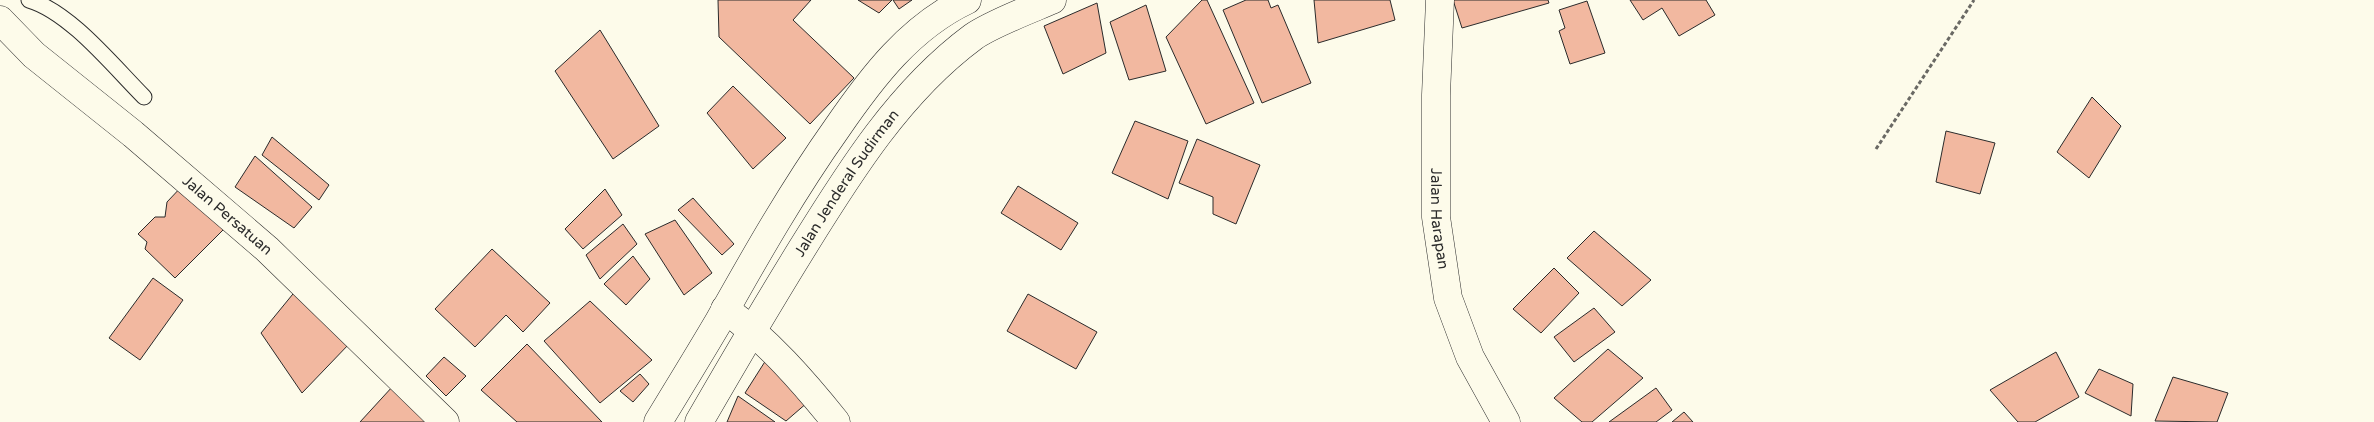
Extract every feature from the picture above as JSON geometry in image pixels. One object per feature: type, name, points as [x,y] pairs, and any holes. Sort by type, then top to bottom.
[{"type":"street","name":"Jalan Jenderal Sudirman","points":[[699,422],[752,329],[842,184],[893,114],[931,73],[975,35],[1052,0]]},
{"type":"street","name":"Jalan Harapan","points":[[1440,0],[1436,95],[1436,217],[1448,298],[1470,357],[1506,422]]},
{"type":"street","points":[[658,422],[813,161],[866,87],[903,45],[950,3]]},
{"type":"street","name":"Jalan Persatuan","points":[[0,20],[34,55],[133,134],[267,249],[444,422]]},
{"type":"street","points":[[725,309],[752,329],[809,388],[836,422]]},
{"type":"lane","points":[[29,0],[42,4],[63,16],[144,97]]},
{"type":"path","points":[[1876,149],[1974,0]]},
{"type":"building","points":[[718,0],[811,0],[793,20],[854,78],[810,124],[719,37]]},
{"type":"building","points":[[858,0],[892,0],[879,13]]},
{"type":"building","points":[[893,0],[912,0],[899,9]]},
{"type":"building","points":[[1202,0],[1207,0],[1254,103],[1206,124],[1166,37]]},
{"type":"building","points":[[1246,0],[1268,0],[1271,8],[1278,5],[1311,83],[1262,103],[1223,10]]},
{"type":"building","points":[[1314,0],[1390,0],[1395,20],[1318,43]]},
{"type":"building","points":[[1453,0],[1548,0],[1549,3],[1462,28]]},
{"type":"building","points":[[1630,0],[1706,0],[1715,15],[1679,36],[1662,8],[1643,20]]},
{"type":"building","points":[[1587,1],[1605,53],[1570,64],[1559,31],[1565,28],[1559,10]]},
{"type":"building","points":[[1097,3],[1106,53],[1063,74],[1044,26]]},
{"type":"building","points":[[1146,5],[1166,71],[1129,80],[1110,22]]},
{"type":"building","points":[[600,30],[659,126],[613,159],[555,71]]},
{"type":"building","points":[[733,86],[786,138],[753,169],[707,113]]},
{"type":"building","points":[[2092,97],[2121,126],[2089,178],[2057,152]]},
{"type":"building","points":[[1135,121],[1188,141],[1168,199],[1112,173]]},
{"type":"building","points":[[1946,131],[1995,143],[1980,194],[1936,182]]},
{"type":"building","points":[[272,137],[329,185],[319,200],[262,155]]},
{"type":"building","points":[[1197,139],[1260,165],[1236,224],[1213,214],[1213,197],[1179,183]]},
{"type":"building","points":[[255,156],[312,207],[294,228],[235,187]]},
{"type":"building","points":[[184,184],[227,226],[175,278],[145,249],[147,242],[138,234],[155,217],[165,217],[167,202]]},
{"type":"building","points":[[1018,186],[1078,223],[1061,250],[1001,213]]},
{"type":"building","points":[[605,189],[622,215],[583,249],[565,229]]},
{"type":"building","points":[[693,198],[734,244],[722,255],[678,210]]},
{"type":"building","points":[[675,220],[712,273],[684,295],[645,234]]},
{"type":"building","points":[[623,224],[637,244],[600,279],[586,255]]},
{"type":"building","points":[[1594,231],[1651,280],[1622,306],[1567,258]]},
{"type":"building","points":[[492,249],[550,303],[523,332],[506,315],[475,347],[435,309]]},
{"type":"building","points":[[633,256],[650,279],[626,305],[604,284]]},
{"type":"building","points":[[1554,268],[1579,293],[1541,333],[1513,309]]},
{"type":"building","points":[[153,278],[183,300],[140,360],[109,338]]},
{"type":"building","points":[[297,289],[350,343],[302,393],[261,333]]},
{"type":"building","points":[[1028,294],[1097,332],[1076,369],[1007,331]]},
{"type":"building","points":[[590,301],[652,360],[600,403],[544,341]]},
{"type":"building","points":[[1594,308],[1615,332],[1574,362],[1554,337]]},
{"type":"building","points":[[527,344],[602,422],[517,422],[481,390]]},
{"type":"building","points":[[1608,349],[1643,378],[1592,422],[1582,422],[1554,398]]},
{"type":"building","points":[[2056,352],[2079,397],[2035,422],[2018,422],[1990,390]]},
{"type":"building","points":[[444,357],[466,376],[446,396],[426,376]]},
{"type":"building","points":[[766,360],[808,402],[786,421],[745,393]]},
{"type":"building","points":[[2099,369],[2133,384],[2131,416],[2085,393]]},
{"type":"building","points":[[640,374],[649,384],[633,402],[620,391]]},
{"type":"building","points":[[2173,377],[2228,393],[2217,422],[2155,421]]},
{"type":"building","points":[[393,386],[431,422],[360,422]]},
{"type":"building","points":[[1656,388],[1672,410],[1656,422],[1609,422]]},
{"type":"building","points":[[738,396],[775,422],[727,422]]},
{"type":"building","points":[[1684,412],[1693,422],[1672,422]]}]
